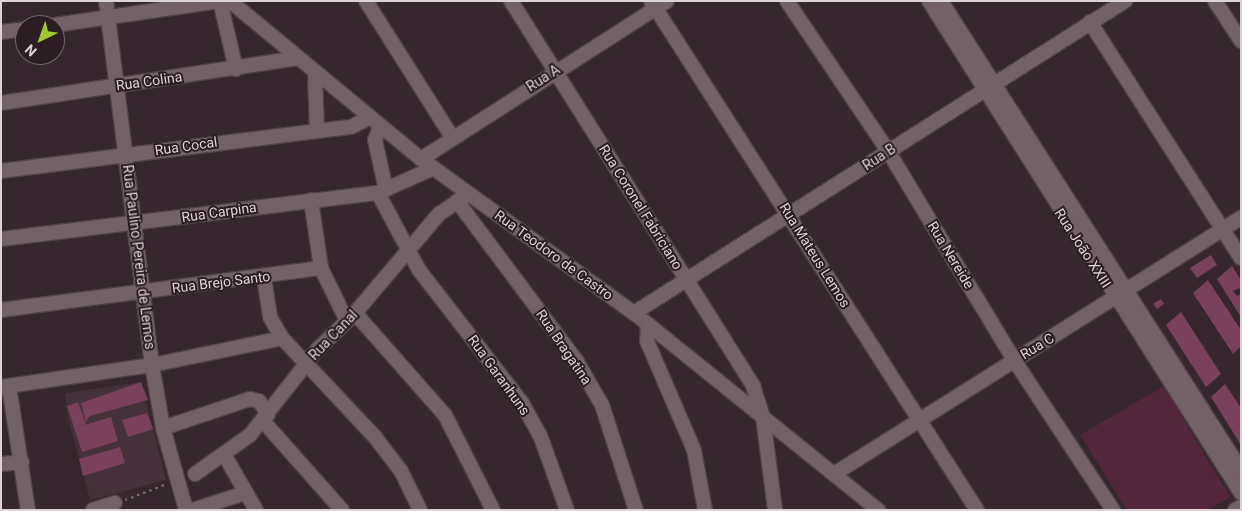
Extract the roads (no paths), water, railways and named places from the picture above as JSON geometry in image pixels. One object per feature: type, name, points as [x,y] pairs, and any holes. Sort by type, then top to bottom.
[{"type":"street","name":"Rua Paulino Pereira de Lemos","points":[[106,1],[136,224],[152,365],[163,428],[186,510]]},
{"type":"street","points":[[65,24],[220,1],[236,70]]},
{"type":"street","name":"Rua Teodoro de Castro","points":[[230,1],[297,58],[314,75],[433,168],[463,198],[634,313],[878,510]]},
{"type":"street","points":[[366,1],[452,137]]},
{"type":"street","name":"Rua Coronel Fabriciano","points":[[511,1],[744,370],[763,417]]},
{"type":"street","name":"Rua Nereide","points":[[787,1],[888,151],[1014,360],[1113,510]]},
{"type":"street","name":"Rua João XXIII","points":[[929,1],[988,86],[1120,295],[1241,493]]},
{"type":"street","name":"Rua João XXIII","points":[[941,1],[988,86]]},
{"type":"street","name":"Rua B","points":[[634,313],[1124,1]]},
{"type":"street","points":[[1216,1],[1241,41]]},
{"type":"street","name":"Rua A","points":[[421,159],[658,4]]},
{"type":"street","name":"Rua Mateus Lemos","points":[[658,4],[976,510]]},
{"type":"street","points":[[1090,22],[1241,258]]},
{"type":"street","points":[[1,32],[15,30]]},
{"type":"street","name":"Rua Colina","points":[[1,103],[236,70],[297,58]]},
{"type":"street","points":[[314,75],[317,129]]},
{"type":"street","name":"Rua Cocal","points":[[1,171],[317,129],[350,127],[375,122]]},
{"type":"street","name":"Rua Garanhuns","points":[[375,122],[375,140],[382,191],[409,252],[444,304],[522,403],[540,435],[567,510]]},
{"type":"street","name":"Rua Carpina","points":[[1,239],[136,224],[382,191],[433,168]]},
{"type":"street","name":"Rua Canal","points":[[195,474],[225,456],[265,418],[305,364],[351,317],[409,252],[439,214],[463,198]]},
{"type":"street","name":"Rua Bragatina","points":[[463,198],[576,360],[606,414],[636,510]]},
{"type":"street","points":[[311,200],[321,268],[351,317],[445,415],[493,510]]},
{"type":"street","name":"Rua C","points":[[834,474],[1241,218]]},
{"type":"street","name":"Rua Brejo Santo","points":[[1,310],[264,278],[321,268]]},
{"type":"street","points":[[264,278],[270,316],[282,338],[387,452],[420,510]]},
{"type":"street","name":"Rua João XXIII","points":[[1120,295],[1241,470]]},
{"type":"street","points":[[648,324],[647,341],[694,450],[705,510]]},
{"type":"street","points":[[28,510],[22,462],[5,386],[152,365],[282,338]]},
{"type":"street","points":[[163,428],[250,399],[259,401],[265,418],[342,510]]},
{"type":"street","points":[[763,417],[775,510]]},
{"type":"street","points":[[225,456],[256,510]]},
{"type":"street","points":[[1,464],[22,462]]},
{"type":"street","points":[[193,510],[245,493]]},
{"type":"street","points":[[93,510],[115,503]]},
{"type":"street","points":[[1235,510],[1241,506]]}]
